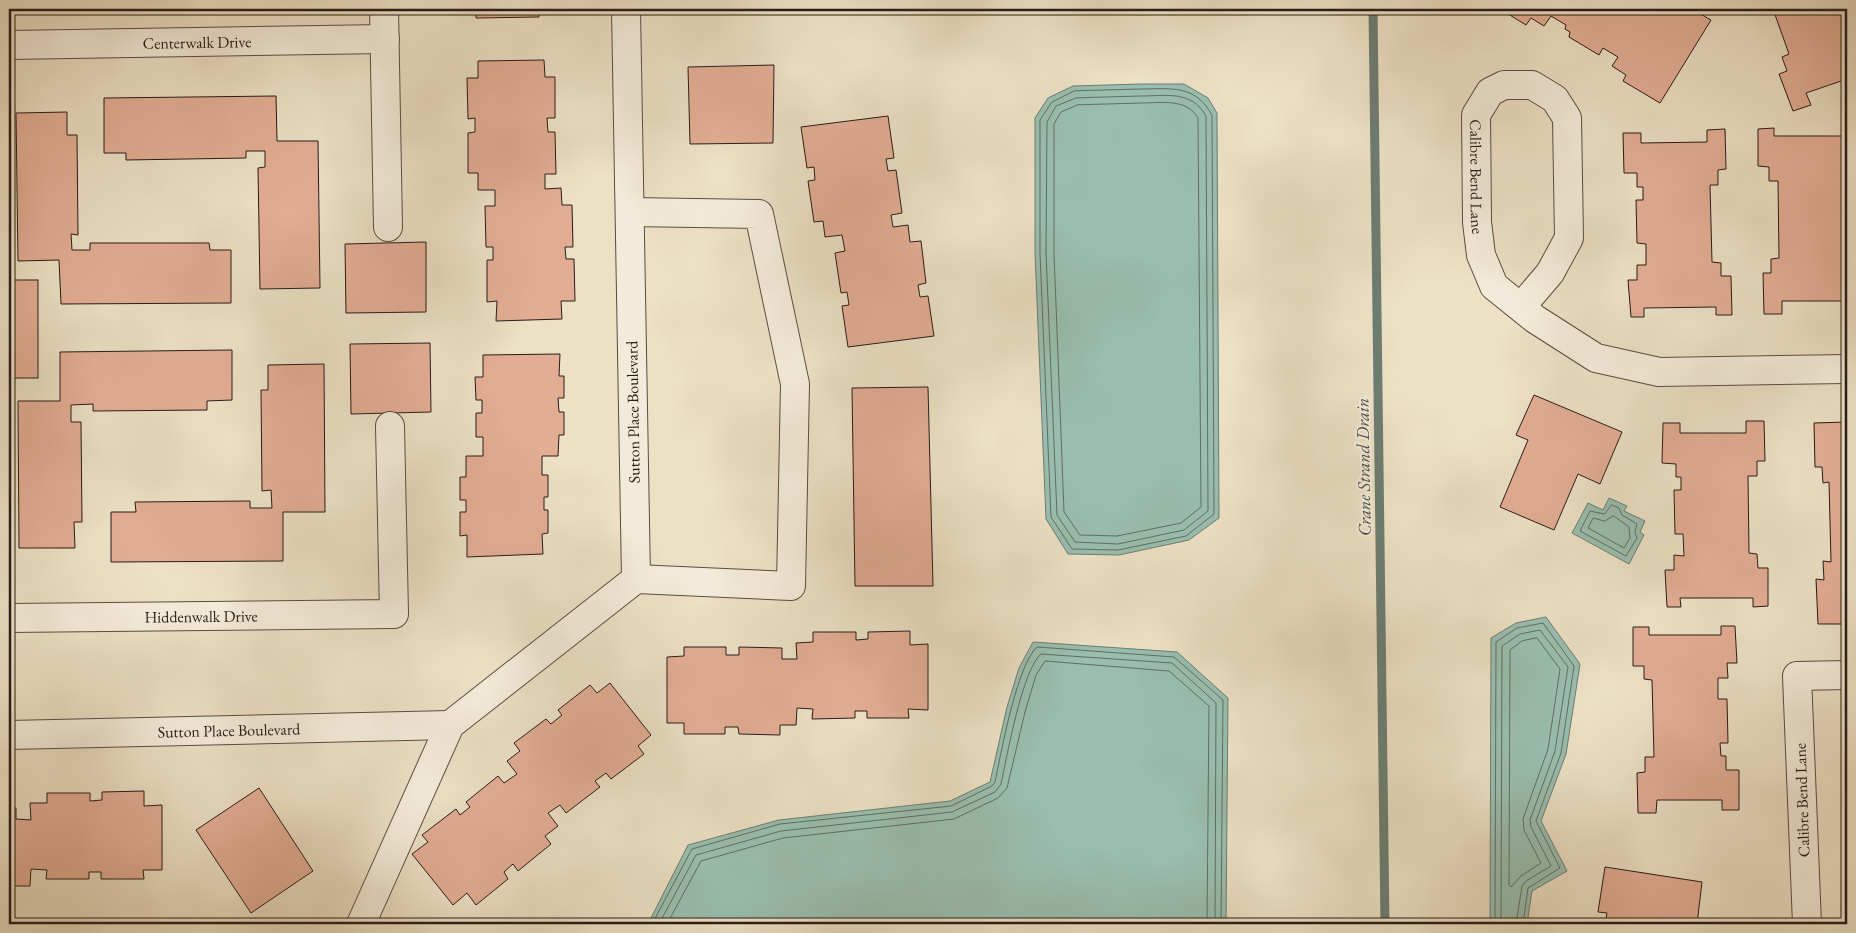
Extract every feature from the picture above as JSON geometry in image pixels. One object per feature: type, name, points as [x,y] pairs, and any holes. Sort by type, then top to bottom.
[{"type":"lane","points":[[384,9],[388,227]]},
{"type":"lane","name":"Sutton Place Boulevard","points":[[626,9],[636,578]]},
{"type":"lane","name":"Centerwalk Drive","points":[[9,45],[385,40]]},
{"type":"lane","name":"Calibre Bend Lane","points":[[1521,308],[1550,273],[1569,238],[1567,118],[1555,99],[1532,85],[1504,85],[1490,92],[1476,115],[1477,222],[1481,255],[1494,286],[1521,308],[1535,319],[1596,358],[1659,372],[1847,369]]},
{"type":"lane","points":[[361,924],[450,725],[636,578],[791,586],[795,384],[759,214],[630,212]]},
{"type":"lane","name":"Hiddenwalk Drive","points":[[9,618],[394,614],[390,426]]},
{"type":"lane","name":"Calibre Bend Lane","points":[[1807,924],[1797,676],[1847,675]]},
{"type":"lane","name":"Sutton Place Boulevard","points":[[9,735],[450,725]]},
{"type":"water","points":[[1184,84],[1208,98],[1217,113],[1219,518],[1189,540],[1119,555],[1068,554],[1046,519],[1035,253],[1035,118],[1048,98],[1073,86]]},
{"type":"water","points":[[1609,498],[1627,506],[1624,511],[1645,521],[1640,532],[1644,535],[1629,564],[1572,533],[1588,503],[1603,510]]},
{"type":"water","points":[[1546,617],[1580,664],[1566,754],[1541,821],[1567,871],[1532,891],[1527,924],[1490,924],[1491,638],[1516,623]]},
{"type":"water","points":[[1033,642],[1177,652],[1228,698],[1226,924],[648,924],[688,845],[779,820],[950,801],[990,782],[1007,707],[1019,668]]},
{"type":"building","points":[[476,9],[539,9],[539,17],[476,18]]},
{"type":"building","points":[[698,9],[767,9],[698,11]]},
{"type":"building","points":[[1500,9],[1692,9],[1711,20],[1660,103],[1623,81],[1626,75],[1612,66],[1618,57],[1603,48],[1599,55],[1569,37],[1570,32],[1565,29],[1566,25],[1551,16],[1544,26],[1531,18],[1526,25]]},
{"type":"building","points":[[1773,9],[1847,9],[1847,79],[1806,93],[1811,105],[1793,111],[1779,74],[1787,71],[1782,57],[1789,54]]},
{"type":"building","points":[[544,60],[545,77],[555,77],[555,118],[547,118],[548,132],[555,132],[556,174],[545,174],[545,189],[561,188],[562,205],[572,205],[573,247],[565,247],[566,259],[574,259],[575,301],[561,301],[562,319],[496,321],[497,301],[487,302],[487,260],[493,260],[493,247],[486,247],[485,206],[495,206],[495,190],[478,190],[478,173],[468,173],[468,133],[475,132],[475,118],[468,119],[467,78],[478,78],[478,61]]},
{"type":"building","points":[[774,65],[773,143],[690,144],[688,67]]},
{"type":"building","points":[[276,96],[277,141],[318,141],[320,288],[260,289],[258,168],[265,167],[265,151],[246,151],[246,158],[126,160],[126,153],[104,153],[104,98]]},
{"type":"building","points":[[67,112],[67,135],[77,135],[78,235],[71,234],[72,250],[90,250],[90,243],[209,243],[210,250],[231,250],[231,303],[61,304],[59,260],[18,261],[16,113]]},
{"type":"building","points":[[888,116],[894,158],[886,159],[888,171],[896,170],[902,213],[891,215],[893,227],[908,225],[910,242],[921,241],[926,283],[918,285],[920,297],[928,296],[934,336],[848,347],[842,306],[849,305],[847,292],[841,293],[835,253],[845,251],[842,235],[825,237],[823,221],[814,222],[808,181],[815,180],[814,167],[807,168],[801,127]]},
{"type":"building","points":[[1846,127],[1847,179],[1843,179],[1844,199],[1847,200],[1847,301],[1782,301],[1782,314],[1764,314],[1763,273],[1771,273],[1771,259],[1779,258],[1778,181],[1769,181],[1769,167],[1758,166],[1758,129],[1774,128],[1774,136],[1846,136]]},
{"type":"building","points":[[1725,129],[1726,169],[1718,170],[1718,185],[1710,185],[1712,262],[1721,263],[1721,276],[1731,276],[1732,315],[1716,315],[1716,307],[1644,308],[1644,317],[1631,317],[1628,280],[1637,280],[1637,265],[1646,265],[1646,244],[1637,243],[1636,200],[1643,200],[1643,187],[1637,187],[1637,173],[1624,173],[1623,133],[1641,133],[1641,143],[1707,142],[1707,130]]},
{"type":"building","points":[[426,242],[426,312],[346,313],[345,244]]},
{"type":"building","points":[[9,280],[38,280],[38,378],[9,378]]},
{"type":"building","points":[[430,343],[431,412],[351,414],[350,344]]},
{"type":"building","points":[[232,350],[232,400],[207,401],[207,410],[93,411],[93,404],[71,405],[71,422],[81,422],[82,522],[74,522],[75,548],[19,548],[18,401],[60,401],[60,352]]},
{"type":"building","points":[[560,354],[559,376],[564,376],[564,398],[558,398],[559,412],[564,412],[564,435],[559,435],[558,456],[542,456],[542,475],[548,475],[548,497],[544,497],[544,510],[548,510],[548,533],[542,534],[543,554],[467,557],[467,535],[460,536],[460,512],[466,512],[466,500],[460,500],[460,477],[466,477],[466,456],[483,456],[483,437],[476,437],[476,413],[482,413],[482,400],[476,400],[475,377],[483,377],[483,355]]},
{"type":"building","points":[[324,364],[325,512],[283,512],[283,561],[111,562],[111,512],[136,512],[135,502],[250,501],[250,508],[272,508],[271,490],[262,491],[261,390],[268,390],[268,365]]},
{"type":"building","points":[[928,387],[933,586],[855,586],[852,388]]},
{"type":"building","points":[[1534,395],[1622,432],[1600,484],[1578,474],[1554,530],[1500,507],[1528,440],[1516,435]]},
{"type":"building","points":[[1746,421],[1764,421],[1765,461],[1757,461],[1757,476],[1748,476],[1749,553],[1757,554],[1758,568],[1768,568],[1768,606],[1753,607],[1753,598],[1680,598],[1681,607],[1667,607],[1665,570],[1674,570],[1674,555],[1684,556],[1683,534],[1675,534],[1674,490],[1681,490],[1681,477],[1676,477],[1676,464],[1662,463],[1663,423],[1680,423],[1680,433],[1746,433]]},
{"type":"building","points":[[1847,422],[1847,624],[1818,624],[1816,579],[1824,580],[1823,561],[1831,562],[1829,482],[1823,483],[1822,467],[1815,467],[1814,423]]},
{"type":"building","points":[[1721,626],[1735,626],[1737,663],[1727,663],[1728,678],[1718,678],[1718,699],[1727,699],[1728,743],[1720,743],[1721,756],[1726,756],[1726,770],[1739,770],[1739,810],[1722,810],[1722,800],[1657,800],[1656,813],[1638,813],[1637,773],[1645,772],[1645,757],[1654,757],[1652,680],[1644,679],[1644,666],[1633,666],[1633,627],[1649,627],[1649,635],[1721,635]]},
{"type":"building","points":[[910,631],[910,645],[928,644],[928,710],[908,709],[909,718],[867,718],[867,711],[855,711],[855,718],[812,719],[813,709],[797,708],[796,725],[780,725],[780,735],[739,734],[738,727],[725,727],[725,734],[684,734],[684,723],[667,723],[667,657],[684,656],[684,647],[726,647],[726,655],[739,655],[739,647],[782,648],[782,659],[797,659],[796,643],[813,642],[813,632],[856,632],[856,640],[868,639],[868,632]]},
{"type":"building","points":[[610,683],[651,735],[638,746],[644,754],[611,779],[606,773],[595,781],[600,787],[566,813],[560,805],[548,813],[558,826],[545,836],[551,844],[518,871],[513,864],[504,872],[508,879],[476,905],[467,893],[453,905],[412,854],[428,842],[422,835],[456,809],[460,815],[470,807],[466,802],[498,776],[504,783],[517,774],[507,761],[520,751],[514,743],[546,719],[551,724],[562,715],[558,710],[590,685],[597,693]]},
{"type":"building","points":[[259,788],[313,871],[251,913],[196,830]]},
{"type":"building","points":[[144,791],[144,806],[162,805],[162,870],[143,870],[144,879],[101,879],[101,872],[89,872],[89,879],[46,879],[47,870],[31,869],[30,886],[14,886],[14,895],[9,895],[9,808],[16,808],[16,819],[31,820],[30,803],[47,803],[47,793],[90,793],[90,801],[102,800],[102,792]]},
{"type":"building","points":[[1605,867],[1702,882],[1697,924],[1605,924],[1607,913],[1598,912]]},
{"type":"waterway","name":"Crane Strand Drain","points":[[1373,9],[1385,924]]}]
